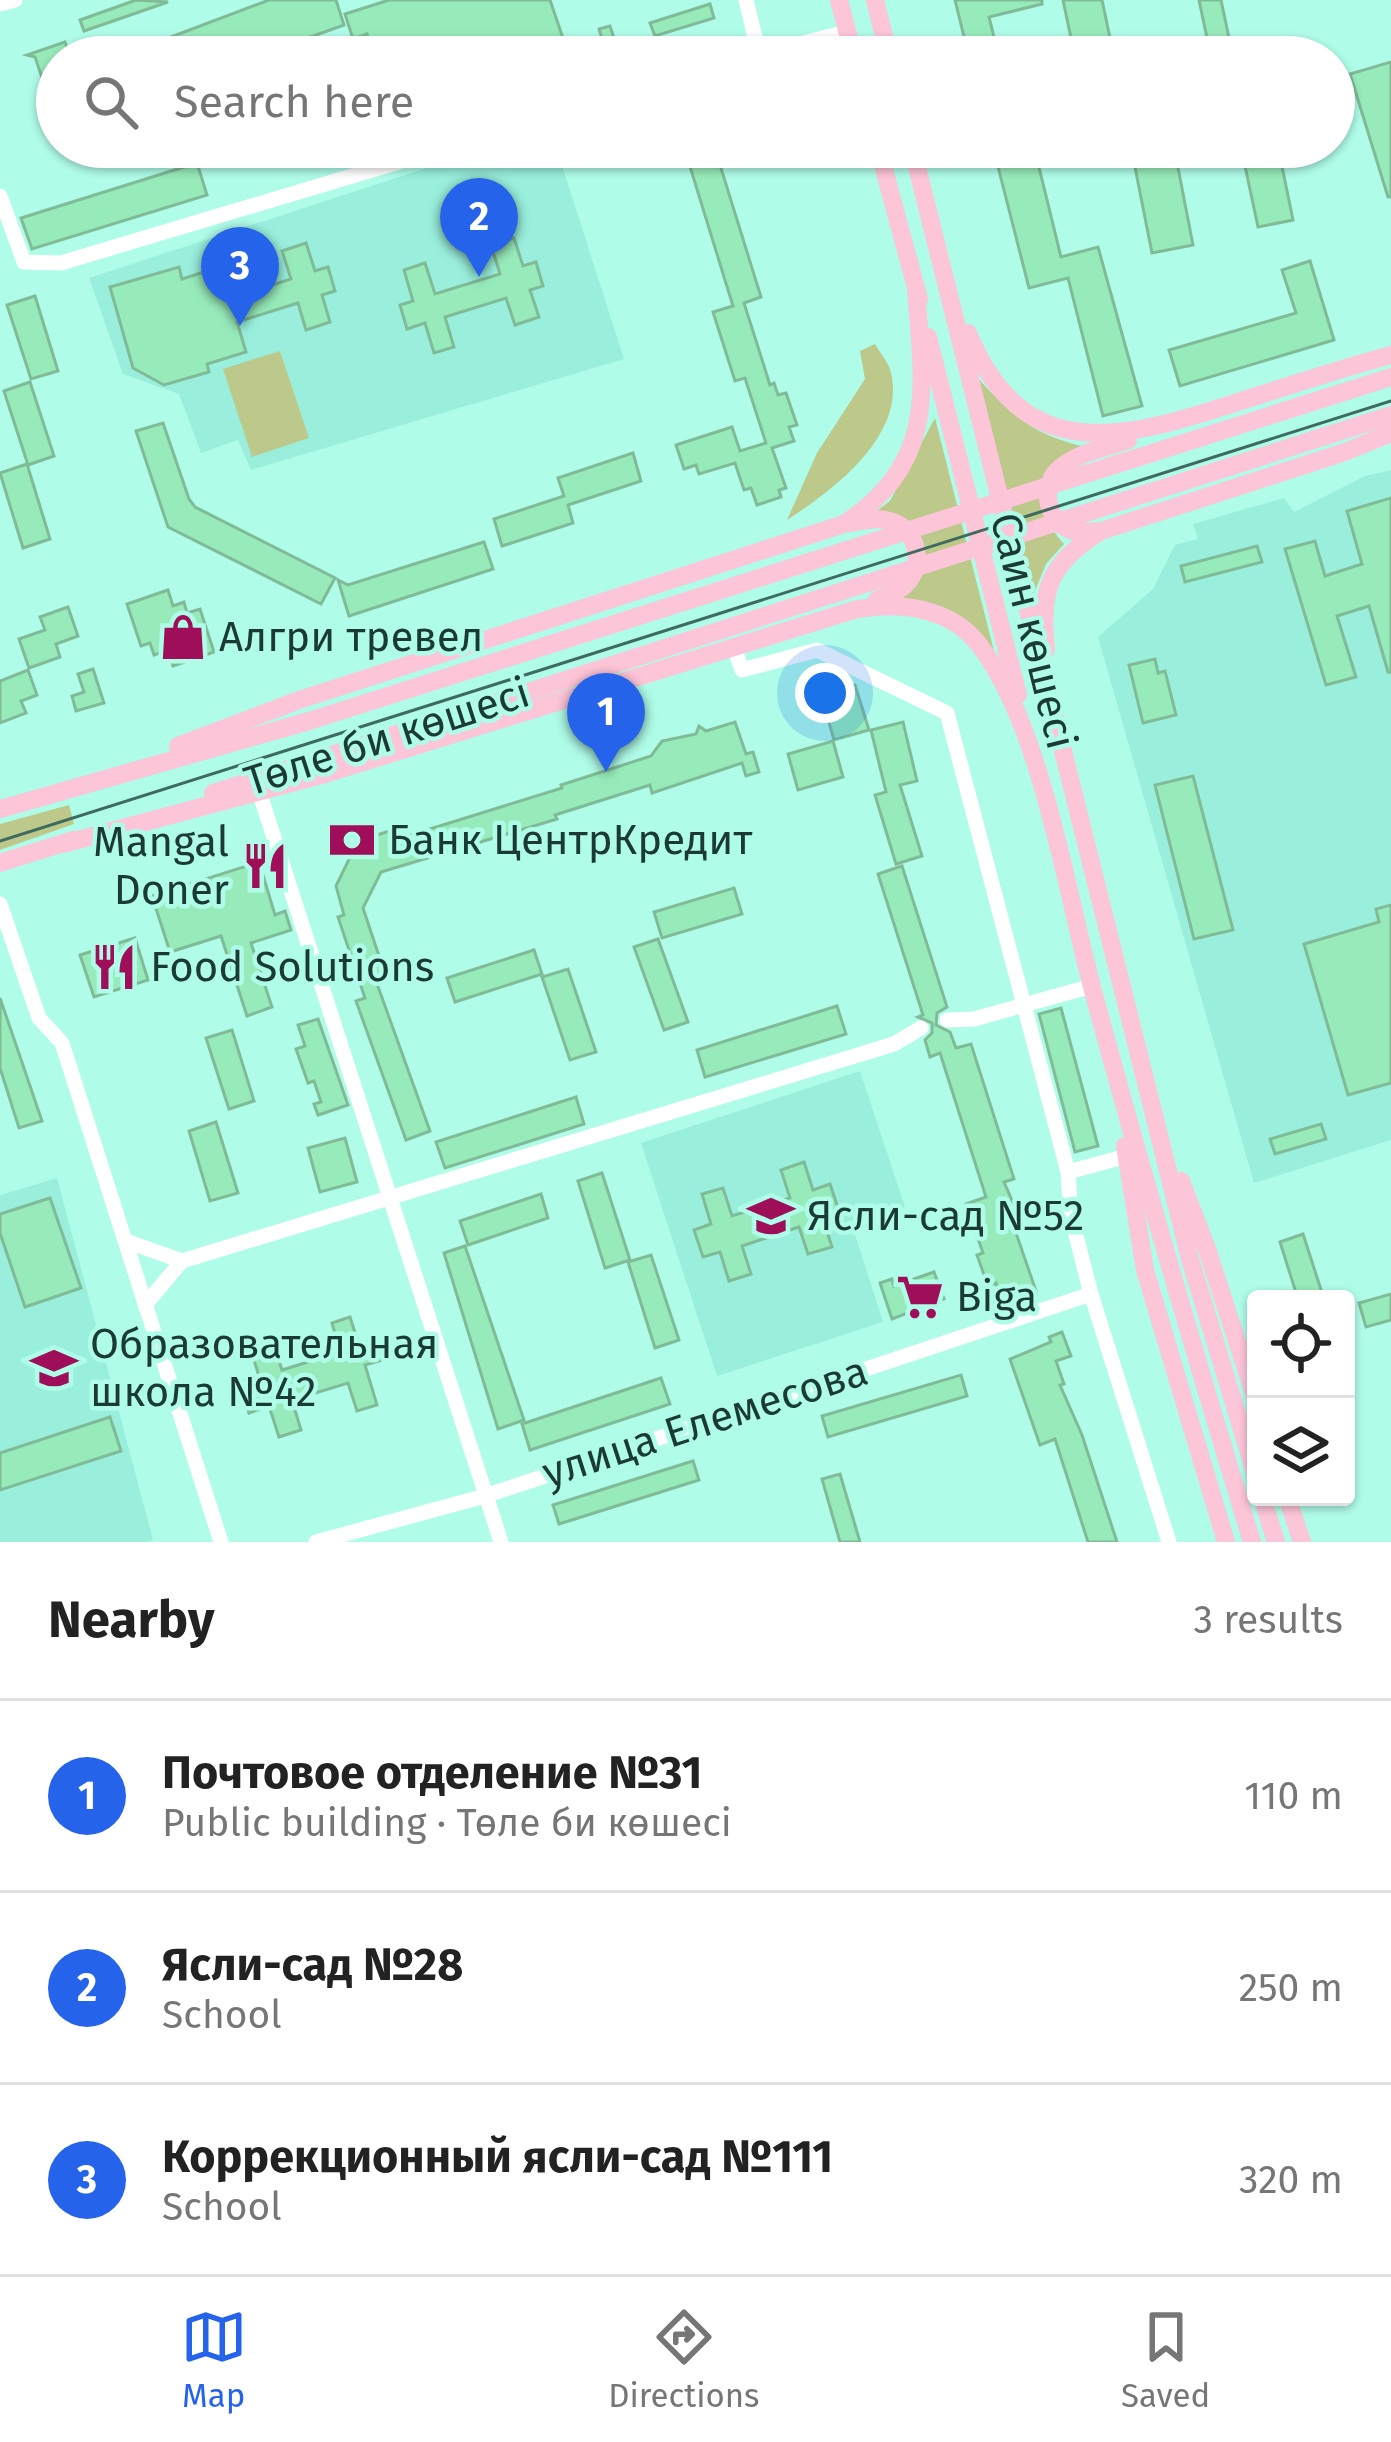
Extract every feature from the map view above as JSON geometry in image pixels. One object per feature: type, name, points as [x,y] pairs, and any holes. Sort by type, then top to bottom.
[{"type":"main road","points":[[838,0],[848,36]]},
{"type":"main road","points":[[874,0],[883,36]]},
{"type":"main road","name":"Саин көшесі","points":[[884,168],[1034,761]]},
{"type":"main road","name":"Саин көшесі","points":[[917,168],[1190,1259],[1247,1446]]},
{"type":"main road","points":[[946,279],[993,381],[1035,419],[1076,433],[1106,435],[1172,424]]},
{"type":"main road","points":[[844,524],[885,491],[918,435],[923,385],[916,288]]},
{"type":"main road","points":[[1391,355],[1070,460],[1049,482],[1047,497],[1062,526],[1073,532],[1101,531],[1391,433]]},
{"type":"main road","name":"Төле би көшесі","points":[[0,809],[309,721],[1391,377]]},
{"type":"main road","name":"Төле би көшесі","points":[[257,785],[320,757],[1391,415]]},
{"type":"main road","points":[[0,863],[856,609],[909,583],[916,552],[904,527],[890,520],[844,524],[299,700],[63,789]]},
{"type":"main road","points":[[1053,714],[1044,634],[1046,595],[1063,560],[1101,531]]},
{"type":"main road","points":[[856,609],[890,604],[920,608],[960,627],[977,642],[1000,676],[1034,761],[1167,1263],[1252,1542]]},
{"type":"main road","points":[[1116,1075],[1144,1270],[1226,1542]]},
{"type":"main road","name":"Саин көшесі","points":[[1154,1115],[1207,1249],[1255,1398]]},
{"type":"main road","points":[[1265,1506],[1276,1542]]},
{"type":"main road","points":[[1290,1506],[1302,1542]]},
{"type":"street","points":[[0,4],[15,0]]},
{"type":"street","points":[[746,0],[750,36]]},
{"type":"street","points":[[831,36],[847,32]]},
{"type":"street","points":[[0,196],[24,262],[62,263],[379,168]]},
{"type":"street","points":[[734,647],[742,670],[817,650],[947,713],[1068,1172],[1071,1216],[1091,1294],[1169,1542]]},
{"type":"street","points":[[257,785],[501,1542]]},
{"type":"street","points":[[0,904],[39,1018],[62,1043],[221,1542]]},
{"type":"street","points":[[946,1020],[974,1019],[1092,986]]},
{"type":"street","points":[[146,1305],[182,1261],[894,1044],[921,1028]]},
{"type":"street","points":[[1068,1172],[1127,1156]]},
{"type":"street","points":[[126,1241],[182,1261]]},
{"type":"street","name":"улица Елемесова","points":[[316,1542],[485,1496],[1091,1294]]},
{"type":"shaded area","points":[[427,168],[563,168],[624,359],[251,470],[238,440],[201,453],[179,394],[123,374],[89,278]]},
{"type":"shaded area","points":[[1391,470],[1391,1140],[1254,1183],[1098,637],[1153,589],[1175,545],[1198,539],[1193,524],[1284,498],[1294,512],[1365,476]]},
{"type":"shaded area","name":"Ясли-сад №52","points":[[860,1071],[905,1207],[852,1225],[883,1322],[717,1376],[641,1143]]},
{"type":"shaded area","name":"Образовательная школа №42","points":[[57,1178],[153,1540],[146,1542],[0,1542],[0,1195]]},
{"type":"green space","points":[[875,344],[890,369],[893,393],[878,437],[845,476],[787,520],[817,453],[865,379],[860,351]]},
{"type":"green space","points":[[280,351],[309,438],[252,457],[223,369]]},
{"type":"green space","points":[[976,376],[1024,422],[1085,447],[1058,460],[1044,475],[1043,506],[1064,544],[1046,564],[1032,598]]},
{"type":"green space","points":[[935,418],[994,651],[937,606],[901,597],[917,536],[874,513],[890,501]]},
{"type":"green space","points":[[69,805],[74,824],[0,850],[0,824]]},
{"type":"building","points":[[136,0],[168,2],[84,31],[80,20]]},
{"type":"building","points":[[269,0],[336,0],[344,25],[313,36],[174,36]]},
{"type":"building","points":[[389,0],[550,0],[562,36],[352,36],[345,14]]},
{"type":"building","points":[[955,0],[1042,0],[1042,4],[989,17],[994,36],[964,36]]},
{"type":"building","points":[[1063,0],[1102,0],[1110,36],[1071,36]]},
{"type":"building","points":[[1199,0],[1221,0],[1229,36],[1207,36]]},
{"type":"building","points":[[710,4],[714,18],[655,36],[650,23]]},
{"type":"building","points":[[610,26],[613,36],[601,36],[599,29]]},
{"type":"building","points":[[1391,62],[1391,197],[1355,90],[1355,73]]},
{"type":"building","points":[[181,168],[199,168],[207,195],[32,249],[21,218]]},
{"type":"building","points":[[690,168],[721,168],[761,297],[744,303],[770,385],[774,383],[778,395],[786,393],[797,425],[789,427],[794,441],[772,448],[786,488],[779,490],[781,497],[757,505],[751,488],[744,490],[735,463],[699,474],[696,465],[684,469],[676,445],[732,427],[740,451],[766,443],[745,378],[735,381],[713,312],[733,306]]},
{"type":"building","points":[[998,168],[1039,168],[1061,257],[1098,247],[1142,406],[1103,416],[1068,278],[1029,288]]},
{"type":"building","points":[[1135,168],[1178,168],[1193,245],[1152,253]]},
{"type":"building","points":[[1245,168],[1282,168],[1293,220],[1258,227]]},
{"type":"building","points":[[514,238],[523,266],[536,262],[543,286],[530,290],[539,317],[515,325],[506,298],[445,317],[454,347],[434,353],[425,323],[407,329],[400,305],[413,301],[404,270],[425,263],[435,294],[500,274],[491,245]]},
{"type":"building","points":[[306,243],[315,271],[328,267],[335,291],[322,295],[330,322],[306,330],[298,303],[237,322],[246,352],[207,364],[209,372],[164,385],[133,368],[110,287],[179,267],[182,279],[217,268],[227,299],[291,279],[282,251]]},
{"type":"building","points":[[1310,261],[1334,340],[1180,386],[1169,350],[1296,313],[1282,270]]},
{"type":"building","points":[[35,296],[58,371],[31,379],[7,305]]},
{"type":"building","points":[[30,382],[54,456],[28,465],[4,391]]},
{"type":"building","points":[[163,423],[195,507],[335,578],[321,604],[168,527],[136,431]]},
{"type":"building","points":[[633,453],[641,481],[568,505],[573,523],[502,546],[494,519],[564,496],[558,478]]},
{"type":"building","points":[[27,464],[50,539],[23,548],[0,473]]},
{"type":"building","points":[[1391,498],[1391,672],[1369,606],[1337,616],[1356,677],[1326,685],[1285,549],[1315,541],[1325,576],[1362,564],[1347,511]]},
{"type":"building","points":[[484,542],[493,569],[349,616],[338,580],[348,585]]},
{"type":"building","points":[[1257,546],[1262,562],[1185,582],[1181,566]]},
{"type":"building","points":[[168,590],[173,606],[184,602],[187,613],[200,609],[214,652],[173,666],[168,650],[154,655],[150,643],[141,646],[127,604]]},
{"type":"building","points":[[68,607],[78,636],[56,644],[60,657],[29,668],[19,639],[45,630],[40,617]]},
{"type":"building","points":[[1155,659],[1158,673],[1165,671],[1176,715],[1143,723],[1129,665]]},
{"type":"building","points":[[93,669],[104,703],[76,711],[72,696],[84,692],[78,674]]},
{"type":"building","points":[[28,670],[37,695],[21,701],[26,713],[0,723],[0,681]]},
{"type":"building","points":[[855,685],[869,730],[834,740],[821,695]]},
{"type":"building","points":[[735,722],[746,754],[753,752],[759,772],[746,776],[742,763],[652,793],[650,785],[555,815],[557,819],[381,872],[363,908],[386,977],[376,981],[430,1131],[406,1140],[356,1001],[365,998],[338,917],[344,915],[336,886],[358,841],[399,828],[401,838],[562,788],[651,756],[662,741],[696,734],[699,726],[706,731]]},
{"type":"building","points":[[903,722],[917,781],[900,785],[922,856],[896,864],[875,795],[886,792],[871,730]]},
{"type":"building","points":[[833,741],[843,777],[798,790],[788,754]]},
{"type":"building","points":[[1193,776],[1233,930],[1194,939],[1155,785]]},
{"type":"building","points":[[259,862],[275,915],[285,911],[291,930],[251,943],[272,1007],[247,1016],[221,936],[170,952],[152,896]]},
{"type":"building","points":[[902,866],[947,1007],[937,1013],[936,1025],[950,1032],[956,1048],[971,1044],[1014,1179],[1004,1182],[1025,1230],[1016,1233],[1036,1291],[1002,1302],[996,1283],[988,1286],[977,1255],[983,1253],[966,1204],[986,1197],[940,1053],[930,1057],[925,1040],[932,1033],[932,1023],[918,1017],[923,1015],[878,874]]},
{"type":"building","points":[[734,888],[742,914],[662,938],[654,912]]},
{"type":"building","points":[[1391,905],[1391,1083],[1348,1095],[1304,944],[1379,922],[1376,909]]},
{"type":"building","name":"Food Solutions","points":[[135,938],[148,980],[94,997],[80,955]]},
{"type":"building","points":[[658,939],[688,1022],[664,1030],[634,947]]},
{"type":"building","points":[[534,950],[542,974],[455,1002],[447,978]]},
{"type":"building","points":[[568,969],[596,1052],[570,1060],[542,977]]},
{"type":"building","points":[[0,998],[42,1121],[19,1128],[0,1068]]},
{"type":"building","points":[[837,1006],[846,1034],[705,1077],[697,1050]]},
{"type":"building","points":[[1061,1008],[1098,1146],[1075,1152],[1039,1014]]},
{"type":"building","points":[[318,1019],[348,1105],[318,1115],[314,1104],[321,1102],[314,1081],[308,1083],[296,1049],[305,1046],[298,1025]]},
{"type":"building","points":[[232,1030],[254,1101],[229,1109],[206,1038]]},
{"type":"building","points":[[576,1097],[584,1124],[445,1168],[436,1142]]},
{"type":"building","points":[[216,1122],[238,1193],[210,1201],[189,1131]]},
{"type":"building","points":[[1321,1124],[1326,1139],[1275,1154],[1270,1139]]},
{"type":"building","points":[[345,1138],[357,1182],[320,1192],[308,1148]]},
{"type":"building","points":[[804,1162],[813,1190],[830,1184],[840,1214],[823,1219],[832,1247],[808,1254],[799,1227],[742,1246],[751,1274],[729,1281],[720,1252],[703,1257],[694,1230],[711,1224],[702,1194],[723,1188],[732,1216],[790,1198],[781,1170]]},
{"type":"building","points":[[602,1173],[630,1260],[605,1268],[578,1181]]},
{"type":"building","points":[[541,1194],[548,1218],[468,1245],[460,1221]]},
{"type":"building","points":[[50,1198],[81,1288],[25,1307],[0,1233],[0,1214]]},
{"type":"building","points":[[1303,1234],[1321,1290],[1295,1290],[1280,1242]]},
{"type":"building","points":[[465,1246],[524,1420],[498,1429],[444,1253]]},
{"type":"building","points":[[651,1255],[679,1340],[655,1348],[628,1262]]},
{"type":"building","points":[[934,1272],[944,1299],[892,1319],[880,1283],[892,1279],[894,1286]]},
{"type":"building","points":[[1391,1294],[1391,1320],[1366,1327],[1359,1303]]},
{"type":"building","points":[[350,1317],[359,1345],[380,1339],[386,1359],[365,1365],[377,1405],[357,1411],[348,1383],[292,1400],[301,1430],[279,1437],[269,1406],[249,1413],[239,1382],[259,1376],[250,1348],[273,1341],[282,1370],[340,1352],[332,1323]]},
{"type":"building","points":[[1062,1332],[1071,1356],[1056,1361],[1064,1384],[1060,1385],[1082,1435],[1117,1542],[1088,1542],[1055,1439],[1040,1445],[1010,1359],[1051,1342],[1049,1337]]},
{"type":"building","points":[[961,1375],[967,1396],[828,1437],[822,1416]]},
{"type":"building","points":[[661,1378],[670,1404],[530,1450],[522,1424]]},
{"type":"building","name":"Образовательная школа №42","points":[[110,1417],[121,1451],[0,1490],[0,1453]]},
{"type":"building","points":[[693,1461],[699,1480],[559,1524],[553,1505]]},
{"type":"building","points":[[840,1474],[860,1542],[840,1542],[822,1479]]},
{"type":"tram line","points":[[0,841],[1391,401]]},
{"type":"place","name":"Ясли-сад №28","points":[[479,277]]},
{"type":"place","name":"Коррекционный ясли-сад №111","points":[[240,326]]},
{"type":"place","name":"Алгри тревел","points":[[183,637]]},
{"type":"place","name":"Почтовое отделение №31","points":[[606,772]]},
{"type":"place","name":"Банк ЦентрКредит","points":[[352,840]]},
{"type":"place","name":"Mangal Doner","points":[[265,866]]},
{"type":"place","name":"Food Solutions","points":[[114,967]]},
{"type":"place","name":"Ясли-сад №52","points":[[771,1216]]},
{"type":"place","name":"Biga","points":[[920,1297]]},
{"type":"place","name":"Образовательная школа №42","points":[[54,1368]]}]
